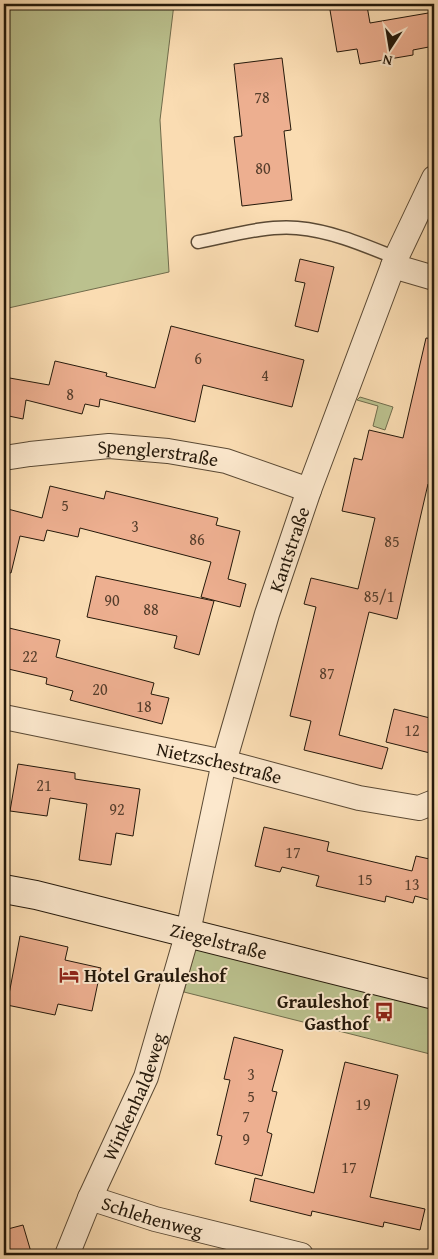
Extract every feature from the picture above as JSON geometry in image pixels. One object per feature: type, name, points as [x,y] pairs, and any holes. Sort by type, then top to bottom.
[{"type":"main road","name":"Ziegelstraße","points":[[4,888],[188,932],[434,995]]},
{"type":"street","name":"Kantstraße","points":[[188,932],[224,762],[267,614],[309,490],[394,262],[434,178]]},
{"type":"street","points":[[394,262],[434,278]]},
{"type":"street","name":"Spenglerstraße","points":[[4,458],[109,446],[168,451],[226,461],[309,490]]},
{"type":"street","name":"Nietzschestraße","points":[[4,717],[224,762],[359,798],[419,808],[434,802]]},
{"type":"street","name":"Winkenhaldeweg","points":[[68,1255],[90,1198],[146,1077],[188,932]]},
{"type":"street","name":"Schlehenweg","points":[[90,1198],[155,1219],[301,1255]]},
{"type":"lane","points":[[198,242],[270,229],[296,228],[332,235],[357,243],[394,262]]},
{"type":"green space","points":[[4,4],[174,4],[160,120],[169,272],[4,309]]},
{"type":"green space","points":[[360,397],[393,407],[385,430],[373,426],[378,406],[357,400]]},
{"type":"green space","points":[[196,946],[434,1006],[434,1055],[184,992]]},
{"type":"building","points":[[329,4],[367,6],[370,23],[434,12],[434,46],[413,50],[413,55],[360,64],[357,49],[337,52]]},
{"type":"building","points":[[282,58],[291,130],[284,131],[292,200],[242,206],[234,137],[242,136],[234,64]]},
{"type":"building","points":[[300,259],[334,267],[318,332],[295,326],[305,283],[295,281]]},
{"type":"building","points":[[171,326],[304,360],[292,407],[203,385],[195,422],[100,399],[99,407],[85,404],[82,414],[26,400],[23,419],[4,415],[4,377],[49,385],[55,361],[107,373],[106,376],[155,388]]},
{"type":"building","points":[[426,338],[434,339],[434,485],[428,484],[397,619],[369,612],[339,735],[388,748],[382,769],[304,750],[311,721],[290,716],[316,607],[304,604],[311,578],[358,589],[375,518],[342,511],[354,458],[362,460],[369,430],[403,438]]},
{"type":"building","points":[[50,486],[104,499],[106,491],[218,518],[216,525],[240,531],[228,579],[246,584],[240,607],[201,597],[211,562],[80,528],[78,537],[47,530],[44,541],[20,536],[11,573],[4,572],[4,508],[42,518]]},
{"type":"building","points":[[96,576],[214,601],[199,655],[174,648],[177,636],[87,617]]},
{"type":"building","points":[[9,628],[60,640],[56,657],[154,683],[151,694],[169,698],[162,724],[70,700],[73,691],[46,684],[47,678],[4,668],[4,650]]},
{"type":"building","points":[[394,709],[434,719],[434,754],[386,742]]},
{"type":"building","points":[[18,764],[75,773],[75,779],[140,789],[133,836],[116,833],[111,865],[79,860],[87,804],[50,798],[47,816],[10,811]]},
{"type":"building","points":[[264,827],[329,842],[327,851],[412,871],[416,856],[434,860],[434,901],[415,896],[413,903],[386,896],[385,902],[316,886],[319,876],[282,867],[280,872],[255,866]]},
{"type":"building","points":[[20,936],[68,947],[65,960],[101,968],[92,1011],[58,1004],[55,1015],[7,1005]]},
{"type":"building","points":[[234,1037],[283,1050],[272,1091],[277,1092],[267,1132],[272,1134],[262,1176],[215,1164],[222,1136],[217,1135],[230,1080],[224,1079]]},
{"type":"building","points":[[345,1062],[398,1075],[370,1197],[425,1209],[420,1230],[384,1222],[383,1227],[312,1211],[311,1216],[250,1201],[255,1178],[314,1193]]},
{"type":"building","points":[[23,1225],[31,1252],[18,1255],[4,1255],[4,1230]]},
{"type":"place","name":"Hotel Grauleshof","points":[[69,975]]},
{"type":"place","name":"Grauleshof Gasthof","points":[[384,1012]]}]
